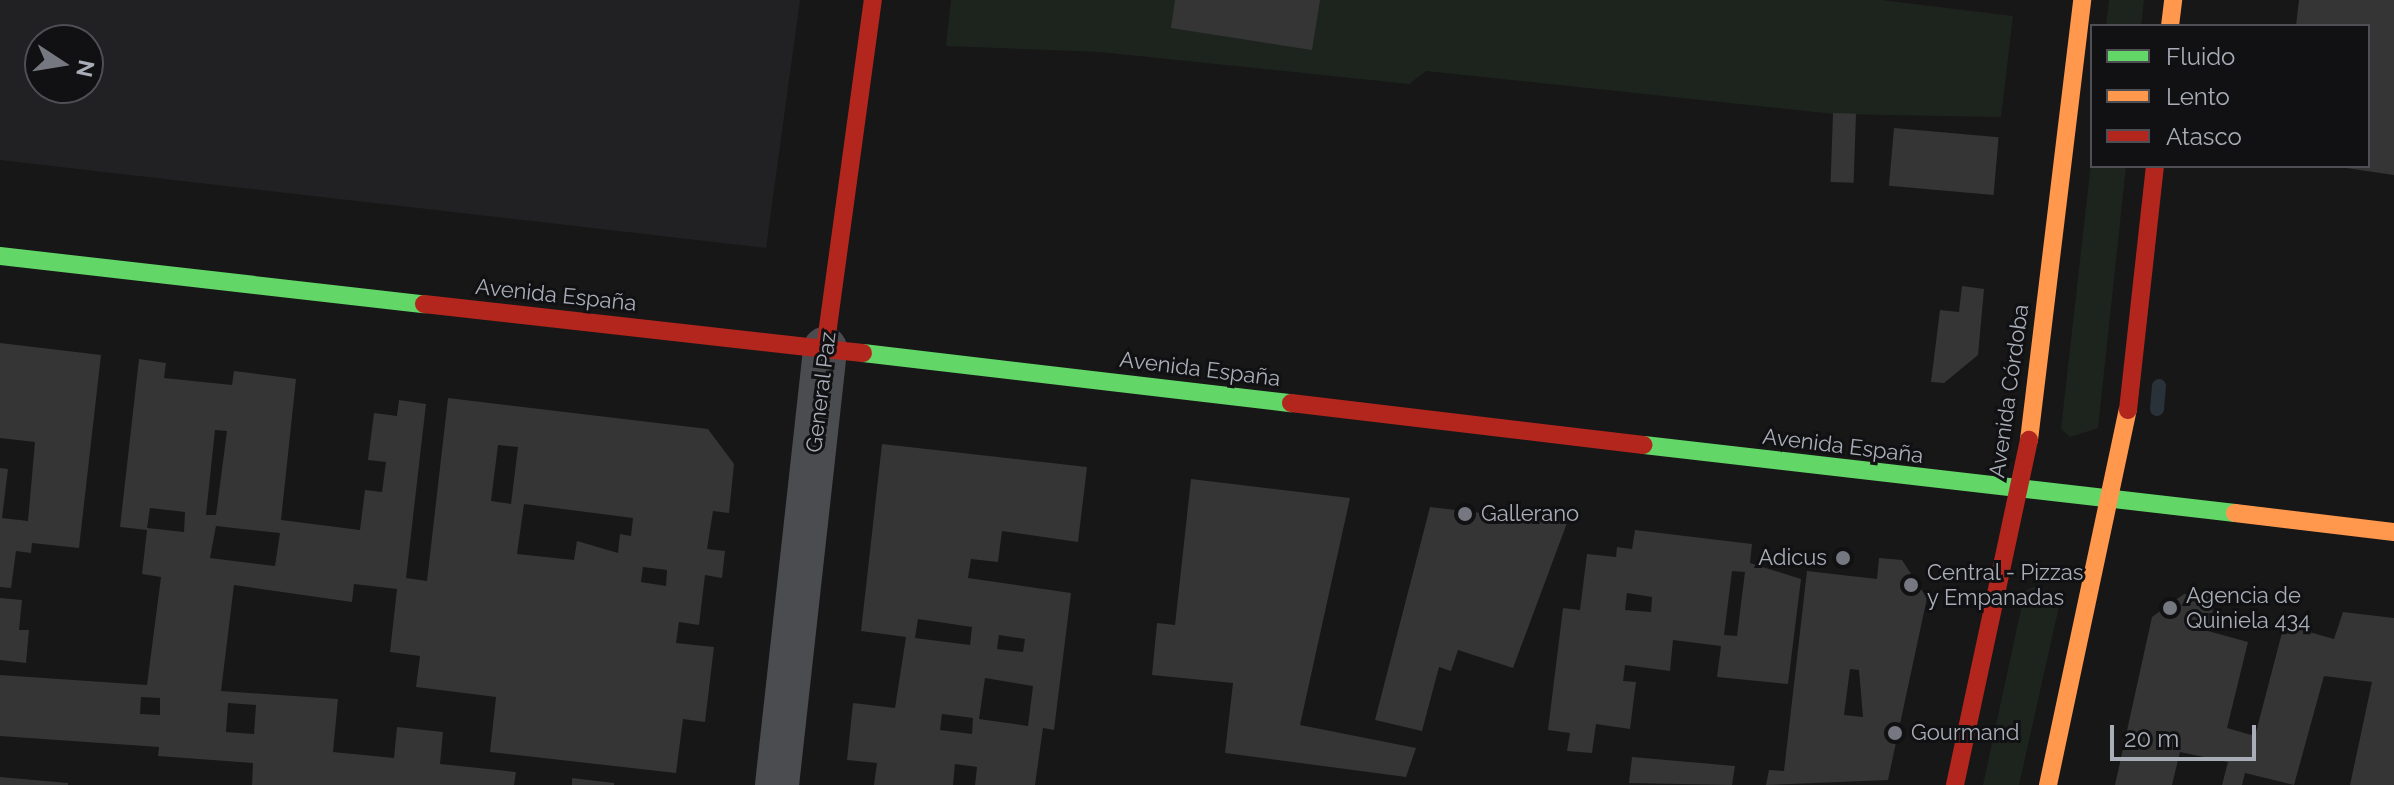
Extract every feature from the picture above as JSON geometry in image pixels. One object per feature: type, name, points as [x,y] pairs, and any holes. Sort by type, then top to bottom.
[{"type":"main road","name":"General Paz","points":[[825,349],[873,0]]},
{"type":"main road","name":"Avenida Córdoba","points":[[1955,785],[2019,490],[2082,0]]},
{"type":"main road","points":[[2170,24],[2173,0]]},
{"type":"main road","points":[[2048,785],[2112,500],[2155,168]]},
{"type":"main road","name":"Avenida España","points":[[0,256],[2394,532]]},
{"type":"street","name":"General Paz","points":[[777,785],[825,349]]},
{"type":"shaded area","points":[[0,0],[800,0],[766,248],[0,160]]},
{"type":"shaded area","points":[[951,0],[1881,0],[2013,16],[2001,117],[1834,114],[1426,71],[1409,84],[1100,52],[946,46]]},
{"type":"shaded area","points":[[2109,0],[2144,0],[2141,24],[2106,24]]},
{"type":"shaded area","points":[[2090,168],[2126,168],[2098,428],[2070,437],[2061,429]]},
{"type":"shaded area","points":[[2037,585],[2060,602],[2019,785],[1983,785],[2025,591]]},
{"type":"building","points":[[1175,0],[1320,0],[1312,50],[1171,28]]},
{"type":"building","points":[[2299,0],[2394,0],[2394,175],[2346,168],[2370,168],[2370,24],[2296,24]]},
{"type":"building","points":[[1833,113],[1856,114],[1854,183],[1831,182]]},
{"type":"building","points":[[1894,128],[1999,137],[1994,195],[1889,186]]},
{"type":"building","points":[[1962,286],[1984,289],[1978,355],[1944,383],[1931,382],[1940,310],[1959,312]]},
{"type":"building","points":[[0,343],[101,355],[79,548],[32,543],[31,553],[16,551],[11,588],[0,587],[0,468],[8,469],[2,518],[28,521],[35,442],[0,438]]},
{"type":"building","points":[[139,359],[166,363],[164,378],[232,385],[234,371],[296,379],[281,520],[360,530],[365,490],[382,492],[386,462],[368,460],[374,413],[397,416],[399,400],[426,404],[406,578],[427,581],[448,398],[708,429],[734,464],[729,513],[713,511],[707,549],[725,551],[722,578],[705,575],[699,625],[679,622],[676,643],[714,647],[705,722],[683,719],[676,773],[490,752],[496,697],[416,687],[420,656],[390,652],[397,589],[354,584],[352,602],[234,585],[221,691],[338,699],[333,752],[394,758],[397,727],[443,732],[440,764],[516,772],[514,785],[252,785],[253,763],[158,756],[159,747],[0,736],[0,675],[147,685],[161,577],[142,574],[147,530],[120,527]],"holes":[[[215,430],[227,431],[216,515],[206,515]],[[498,445],[518,447],[511,504],[491,501]],[[524,504],[633,518],[631,536],[620,534],[618,553],[577,541],[574,560],[517,554]],[[150,508],[185,512],[184,532],[147,528]],[[216,526],[280,533],[275,566],[210,558]],[[643,567],[667,570],[666,586],[641,582]],[[141,697],[160,698],[160,715],[140,714]],[[228,703],[256,705],[254,734],[226,732]]]},
{"type":"building","points":[[882,444],[1087,467],[1078,542],[1002,531],[998,562],[971,559],[968,578],[1071,593],[1054,730],[1043,728],[1035,785],[975,785],[977,767],[955,764],[953,785],[874,785],[877,763],[847,760],[853,703],[895,708],[906,637],[861,631]],"holes":[[[918,619],[972,627],[970,645],[915,638]],[[999,635],[1025,639],[1023,652],[997,649]],[[985,678],[1033,686],[1028,726],[979,719]],[[942,714],[973,718],[972,734],[940,730]]]},
{"type":"building","points":[[1191,479],[1350,498],[1300,725],[1416,748],[1406,777],[1225,753],[1233,683],[1152,675],[1157,623],[1175,625]]},
{"type":"building","points":[[1430,507],[1567,523],[1513,668],[1458,650],[1451,671],[1439,667],[1422,731],[1375,720]]},
{"type":"building","points":[[1635,530],[1752,544],[1750,563],[1801,579],[1788,684],[1717,677],[1721,646],[1673,640],[1670,671],[1625,665],[1623,681],[1636,682],[1630,729],[1596,724],[1592,753],[1567,751],[1570,733],[1548,730],[1563,608],[1580,610],[1587,554],[1616,557],[1617,547],[1632,549]],"holes":[[[1732,571],[1745,572],[1737,636],[1724,635]],[[1627,593],[1652,597],[1651,612],[1625,610]]]},
{"type":"building","points":[[1879,558],[1902,560],[1927,598],[1888,780],[1766,785],[1769,770],[1784,771],[1807,571],[1877,579]],"holes":[[[1850,669],[1859,670],[1863,717],[1844,715]]]},
{"type":"building","points":[[2184,594],[2216,597],[2208,631],[2248,642],[2227,728],[2255,736],[2284,625],[2334,639],[2343,612],[2394,618],[2394,785],[2350,785],[2372,682],[2324,676],[2294,785],[2245,773],[2242,785],[2222,785],[2228,762],[2180,752],[2172,785],[2115,785],[2152,617]]},
{"type":"building","points":[[0,598],[22,600],[19,630],[29,630],[26,663],[0,660]]},
{"type":"building","points":[[1632,757],[1735,766],[1732,785],[1629,783]]},
{"type":"building","points":[[0,777],[68,783],[68,785],[0,785]]},
{"type":"building","points":[[572,778],[614,783],[614,785],[572,785]]},
{"type":"waterway","points":[[2157,409],[2159,386]]},
{"type":"traffic: fast","points":[[0,256],[424,304]]},
{"type":"traffic: fast","points":[[863,353],[1291,403]]},
{"type":"traffic: fast","points":[[1644,445],[2235,513]]},
{"type":"traffic: slow","points":[[2029,440],[2082,0]]},
{"type":"traffic: slow","points":[[2170,24],[2173,0]]},
{"type":"traffic: slow","points":[[2048,785],[2128,410]]},
{"type":"traffic: slow","points":[[2235,513],[2394,532]]},
{"type":"traffic: jam","points":[[863,353],[825,349],[873,0]]},
{"type":"traffic: jam","points":[[2128,410],[2155,168]]},
{"type":"traffic: jam","points":[[424,304],[825,349]]},
{"type":"traffic: jam","points":[[1291,403],[1644,445]]},
{"type":"traffic: jam","points":[[1955,785],[2029,440]]},
{"type":"place","name":"Gallerano","points":[[1465,514]]},
{"type":"place","name":"Adicus","points":[[1843,558]]},
{"type":"place","name":"Central - Pizzas y Empanadas","points":[[1911,585]]},
{"type":"place","name":"Agencia de Quiniela 434","points":[[2170,608]]},
{"type":"place","name":"Gourmand","points":[[1895,733]]}]
